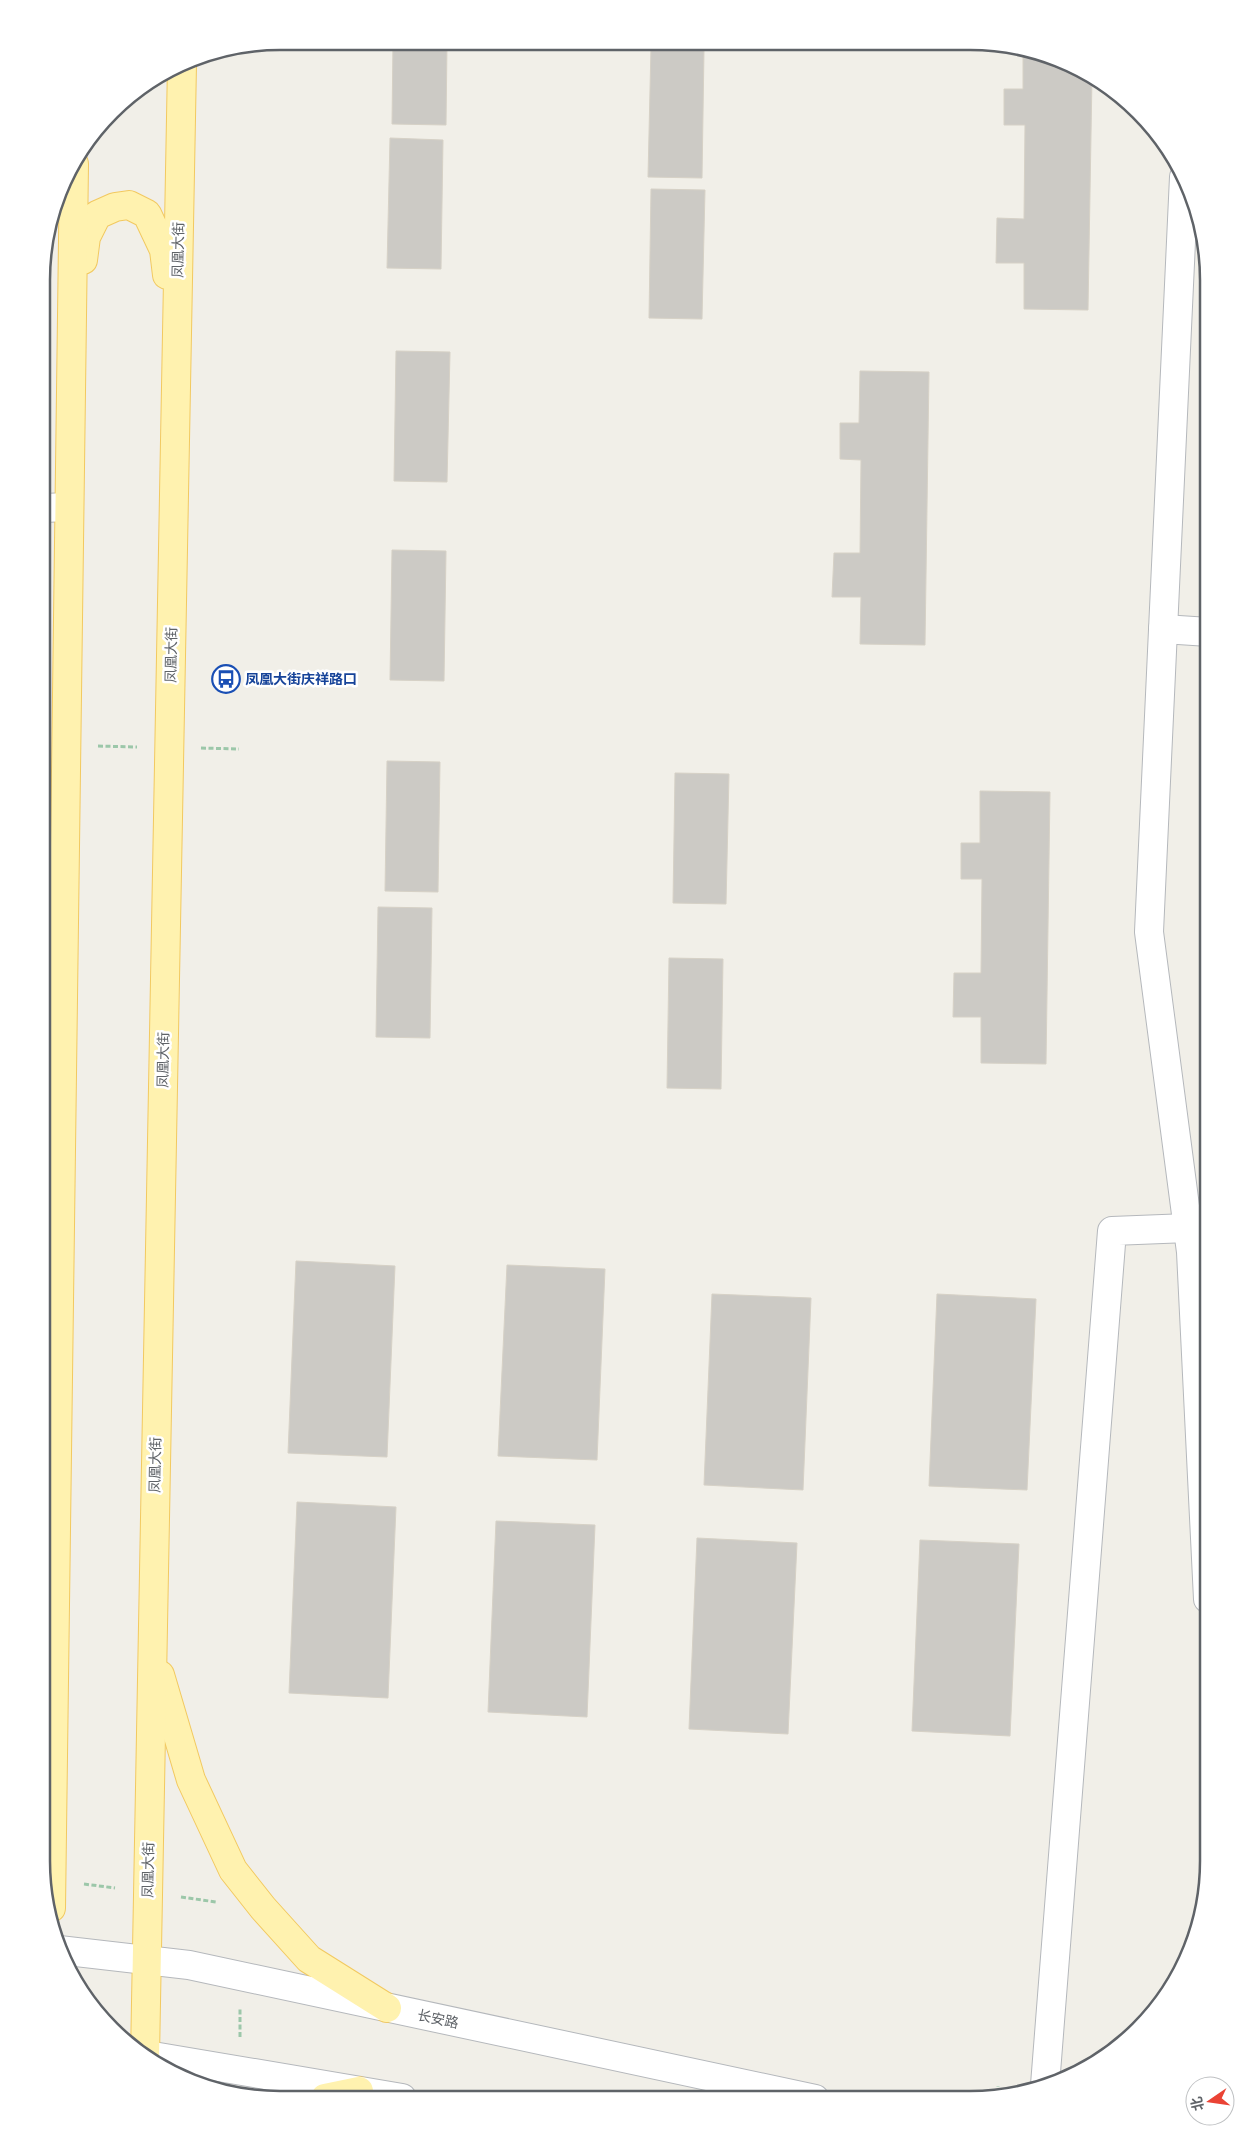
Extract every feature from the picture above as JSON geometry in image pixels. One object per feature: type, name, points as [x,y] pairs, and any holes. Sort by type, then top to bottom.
[{"type":"main road","name":"凤凰大街","points":[[144,2046],[182,72]]},
{"type":"main road","points":[[71,341],[74,179]]},
{"type":"main road","points":[[51,1886],[54,1666],[56,508],[71,341],[86,237],[97,215],[115,207],[129,205],[147,214],[164,250],[176,369]]},
{"type":"main road","points":[[152,1645],[191,1780],[233,1870],[263,1908],[309,1959],[387,2008]]},
{"type":"main road","points":[[50,1680],[54,1666]]},
{"type":"street","points":[[1183,195],[1149,932],[1198,1228],[1191,1252],[1200,1436]]},
{"type":"street","points":[[1163,629],[1200,631]]},
{"type":"street","points":[[1044,2079],[1112,1232],[1198,1228]]},
{"type":"street","name":"长安路","points":[[69,1951],[189,1965],[777,2091]]},
{"type":"street","points":[[162,2058],[359,2091]]},
{"type":"building","points":[[393,50],[447,50],[446,125],[392,124]]},
{"type":"building","points":[[651,50],[704,50],[702,178],[648,177]]},
{"type":"building","points":[[1023,56],[1044,62],[1092,85],[1088,310],[1024,309],[1024,263],[996,263],[997,218],[1024,219],[1025,125],[1004,125],[1004,89],[1023,89]]},
{"type":"building","points":[[390,138],[443,140],[441,269],[387,268]]},
{"type":"building","points":[[651,189],[705,190],[702,319],[649,318]]},
{"type":"building","points":[[396,351],[450,352],[447,482],[394,481]]},
{"type":"building","points":[[860,371],[929,372],[925,645],[860,644],[861,597],[832,597],[834,553],[860,553],[861,460],[840,459],[840,423],[859,423]]},
{"type":"building","points":[[392,550],[446,551],[444,681],[390,680]]},
{"type":"building","points":[[387,761],[440,762],[438,892],[385,891]]},
{"type":"building","points":[[675,773],[729,774],[726,904],[673,903]]},
{"type":"building","points":[[980,791],[1050,792],[1046,1064],[981,1063],[981,1017],[953,1017],[954,973],[981,973],[982,879],[961,879],[961,843],[980,843]]},
{"type":"building","points":[[378,907],[432,908],[430,1038],[376,1037]]},
{"type":"building","points":[[669,958],[723,959],[721,1089],[667,1088]]},
{"type":"building","points":[[296,1261],[395,1266],[387,1457],[288,1453]]},
{"type":"building","points":[[507,1265],[605,1269],[597,1460],[498,1456]]},
{"type":"building","points":[[712,1294],[811,1298],[803,1490],[704,1485]]},
{"type":"building","points":[[937,1294],[1036,1299],[1027,1490],[929,1486]]},
{"type":"building","points":[[297,1502],[396,1507],[388,1698],[289,1693]]},
{"type":"building","points":[[496,1521],[595,1525],[587,1717],[488,1712]]},
{"type":"building","points":[[697,1538],[797,1543],[788,1734],[689,1729]]},
{"type":"building","points":[[920,1540],[1019,1544],[1010,1736],[912,1731]]},
{"type":"place","name":"凤凰大街庆祥路口","points":[[226,679]]}]
